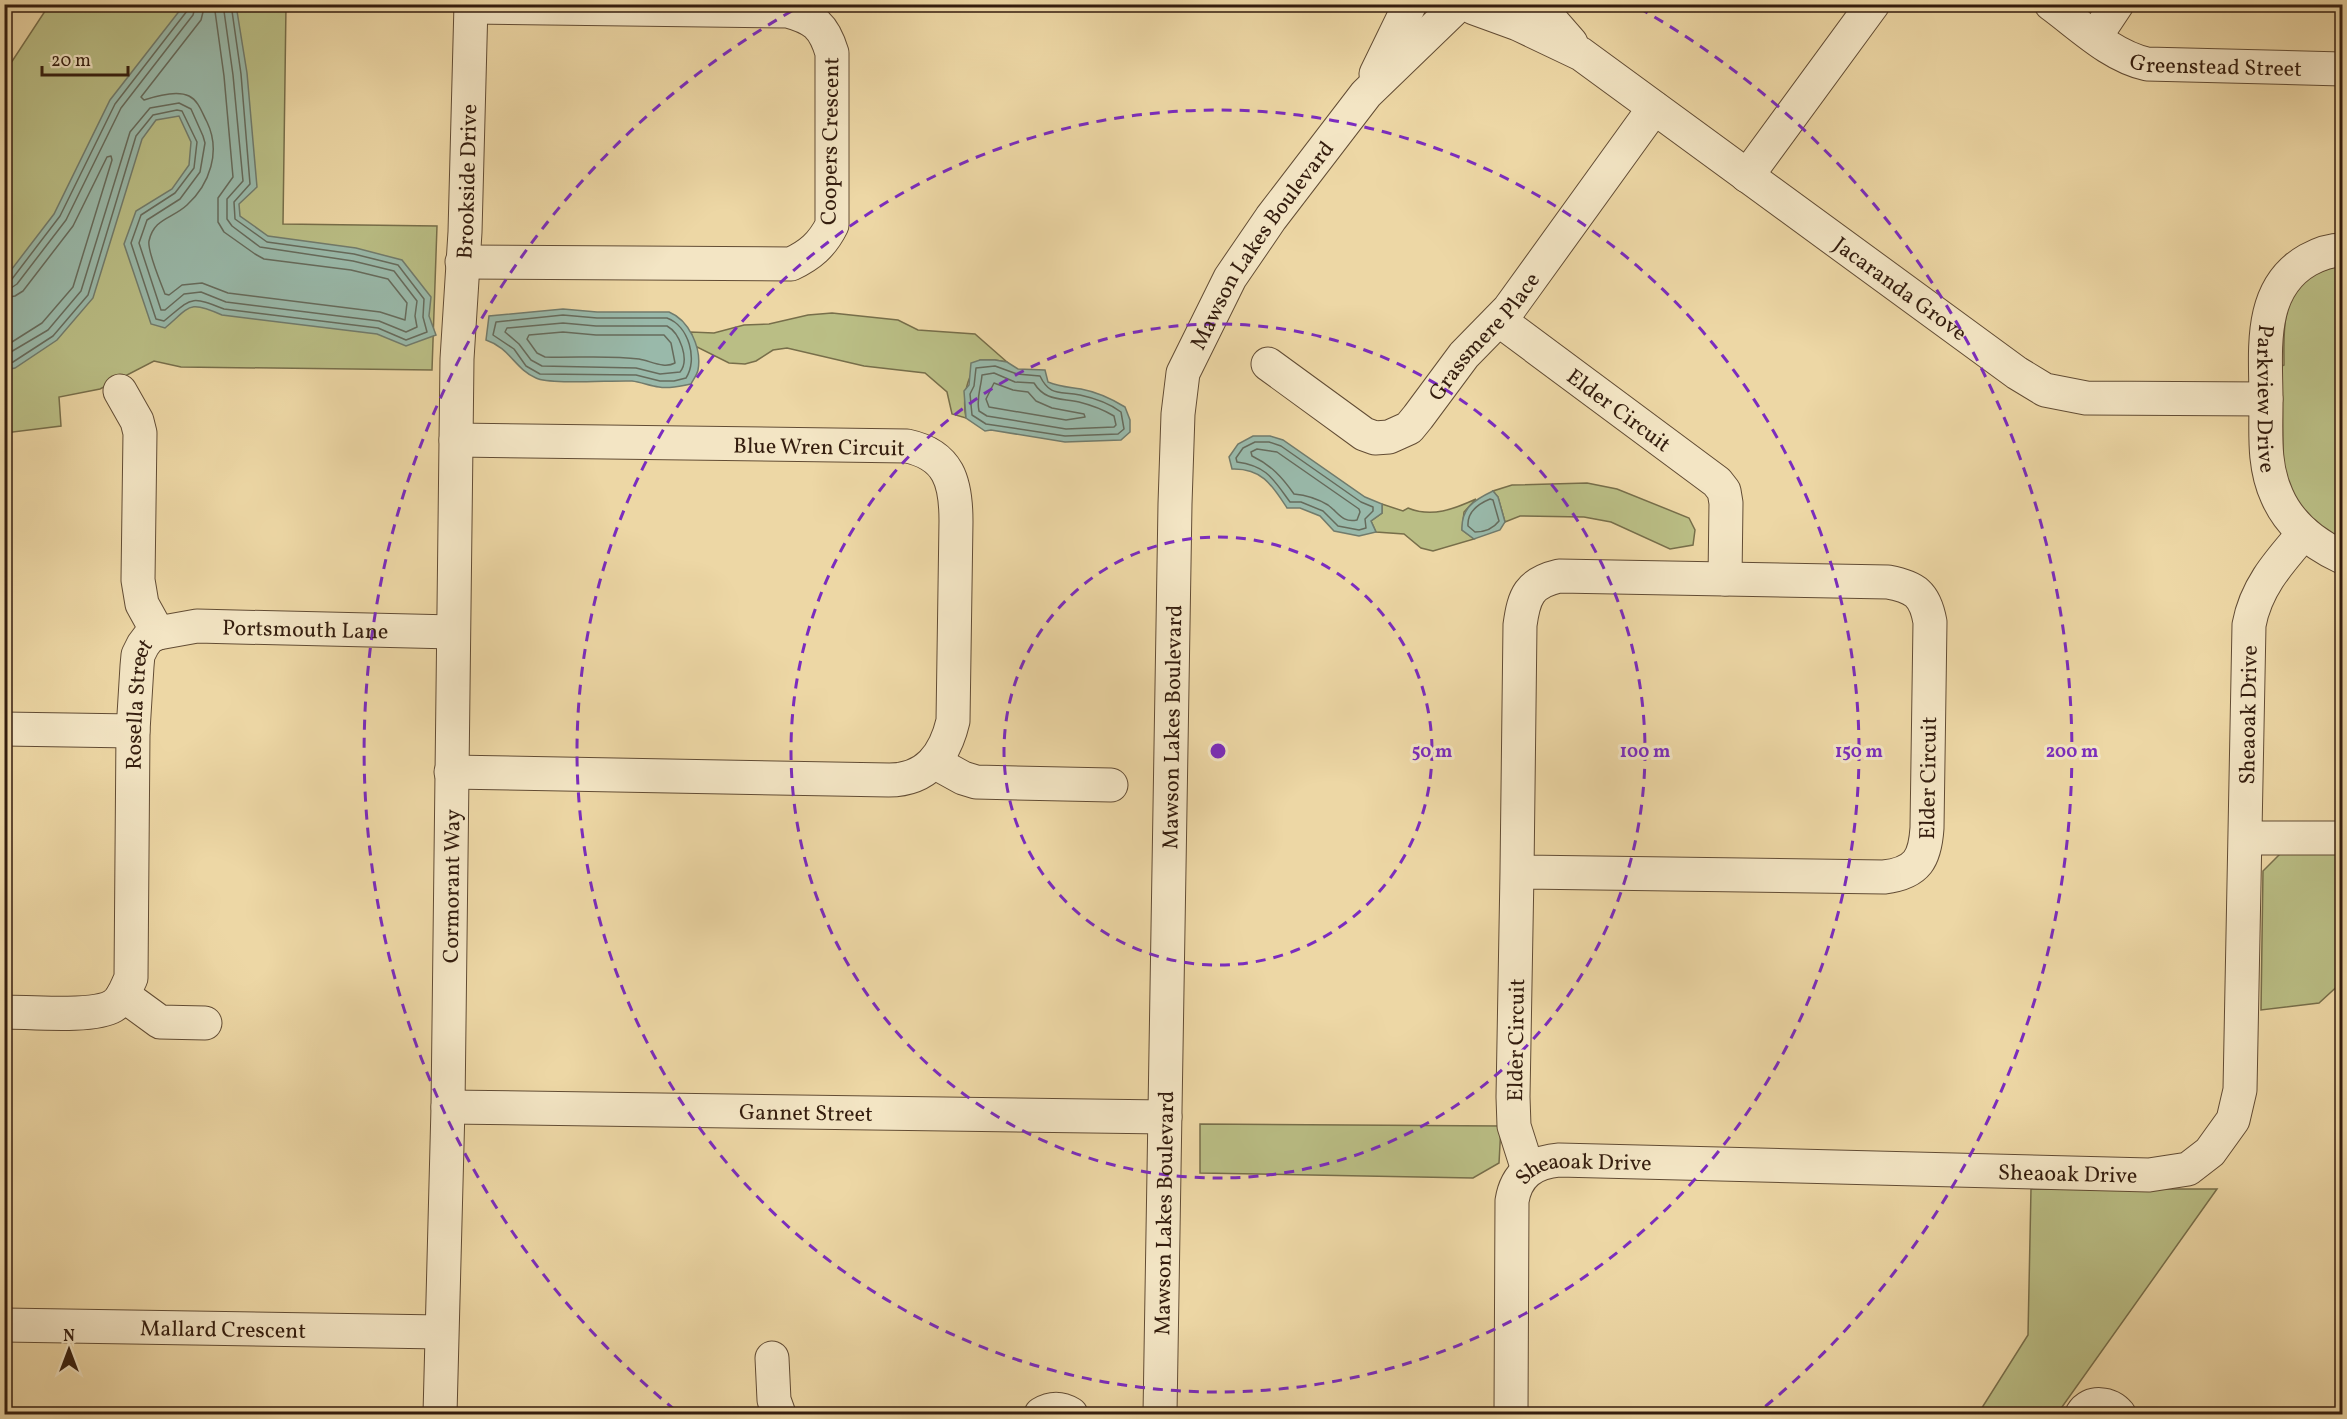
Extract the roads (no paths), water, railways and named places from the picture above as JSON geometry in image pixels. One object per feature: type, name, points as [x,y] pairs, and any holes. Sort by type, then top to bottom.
[{"type":"street","name":"Mawson Lakes Boulevard","points":[[1366,94],[1410,4]]},
{"type":"street","name":"Jacaranda Grove","points":[[1537,4],[1581,54]]},
{"type":"street","points":[[1747,176],[1873,4]]},
{"type":"street","name":"Greenstead Street","points":[[2051,4],[2118,54],[2133,61],[2147,64],[2343,69]]},
{"type":"street","name":"Greenstead Street","points":[[2096,37],[2117,4]]},
{"type":"street","name":"Brookside Drive","points":[[457,359],[465,220],[471,6]]},
{"type":"street","name":"Coopers Crescent","points":[[461,277],[790,264],[807,256],[818,247],[832,225],[832,52],[828,37],[818,24],[804,15],[788,11],[471,6]]},
{"type":"street","name":"Mawson Lakes Boulevard","points":[[1160,1414],[1176,471],[1183,373],[1230,278],[1271,218],[1366,94],[1462,7]]},
{"type":"street","name":"Jacaranda Grove","points":[[1462,7],[1518,24],[1581,54],[2017,373],[2045,390],[2086,398],[2266,399]]},
{"type":"street","name":"Grassmere Place","points":[[1268,364],[1364,434],[1375,438],[1389,437],[1409,428],[1464,355],[1509,309],[1654,108]]},
{"type":"street","name":"Parkview Drive","points":[[2343,250],[2319,254],[2302,264],[2279,288],[2267,320],[2266,399],[2266,448],[2270,479],[2277,497],[2290,518],[2304,533],[2327,550],[2343,557]]},
{"type":"street","name":"Elder Circuit","points":[[1499,320],[1717,482],[1724,491],[1726,503],[1725,579]]},
{"type":"street","name":"Cormorant Way","points":[[440,1414],[448,1107],[457,359]]},
{"type":"street","name":"Rosella Street","points":[[120,391],[137,421],[140,433],[138,580],[142,604],[158,633],[149,637],[138,655],[133,731],[132,958],[131,978],[123,995]]},
{"type":"street","name":"Blue Wren Circuit","points":[[451,772],[899,780],[919,773],[934,762],[948,741],[953,721],[956,496],[950,476],[940,461],[921,449],[907,446],[456,440]]},
{"type":"street","name":"Sheaoak Drive","points":[[1511,1414],[1512,1201],[1517,1184],[1528,1170],[1543,1162],[1559,1160],[2149,1175],[2188,1169],[2210,1152],[2233,1120],[2240,1090],[2251,617],[2256,599],[2266,579],[2304,533]]},
{"type":"street","name":"Elder Circuit","points":[[1517,872],[1884,877],[1898,875],[1922,858],[1926,849],[1930,621],[1928,608],[1923,598],[1906,585],[1888,582],[1559,576],[1544,579],[1533,587],[1525,599],[1520,625],[1514,1107],[1515,1126],[1528,1170]]},
{"type":"street","name":"Portsmouth Lane","points":[[158,633],[197,626],[453,632]]},
{"type":"street","points":[[4,729],[133,731]]},
{"type":"street","points":[[934,762],[963,778],[976,782],[1111,785]]},
{"type":"street","points":[[2246,838],[2343,838]]},
{"type":"street","points":[[4,1012],[94,1012],[114,1006],[123,995],[160,1022],[205,1023]]},
{"type":"street","name":"Gannet Street","points":[[448,1107],[1165,1117]]},
{"type":"street","name":"Mallard Crescent","points":[[4,1325],[441,1332]]},
{"type":"street","points":[[772,1358],[774,1400],[779,1414]]},
{"type":"street","points":[[2082,1414],[2085,1409],[2095,1405],[2115,1409],[2119,1414]]},
{"type":"street","points":[[1041,1414],[1060,1409],[1071,1414]]},
{"type":"water","points":[[184,5],[236,5],[247,73],[257,187],[239,204],[240,216],[268,236],[356,248],[402,260],[431,297],[429,316],[436,335],[406,346],[377,334],[222,315],[196,307],[185,310],[165,328],[151,324],[124,244],[136,211],[172,189],[189,165],[191,142],[179,116],[156,120],[142,139],[93,298],[57,340],[15,368],[5,370],[5,278],[54,214],[110,100]]},
{"type":"water","points":[[563,309],[597,312],[669,312],[683,321],[696,344],[699,362],[696,376],[691,384],[667,388],[632,381],[543,380],[529,374],[501,348],[486,340],[489,316]]},
{"type":"water","points":[[980,360],[1007,362],[1018,369],[1045,370],[1048,382],[1087,390],[1110,399],[1125,407],[1130,420],[1130,432],[1121,440],[1065,442],[991,430],[985,431],[966,418],[964,391],[969,385],[971,363]]},
{"type":"water","points":[[1253,436],[1270,436],[1283,440],[1365,497],[1382,504],[1382,513],[1371,521],[1376,532],[1359,536],[1334,531],[1320,516],[1300,508],[1287,508],[1271,485],[1259,475],[1242,469],[1232,469],[1229,457],[1238,444]]},
{"type":"water","points":[[1493,491],[1498,497],[1505,522],[1500,530],[1474,539],[1462,530],[1466,510],[1475,501]]}]
